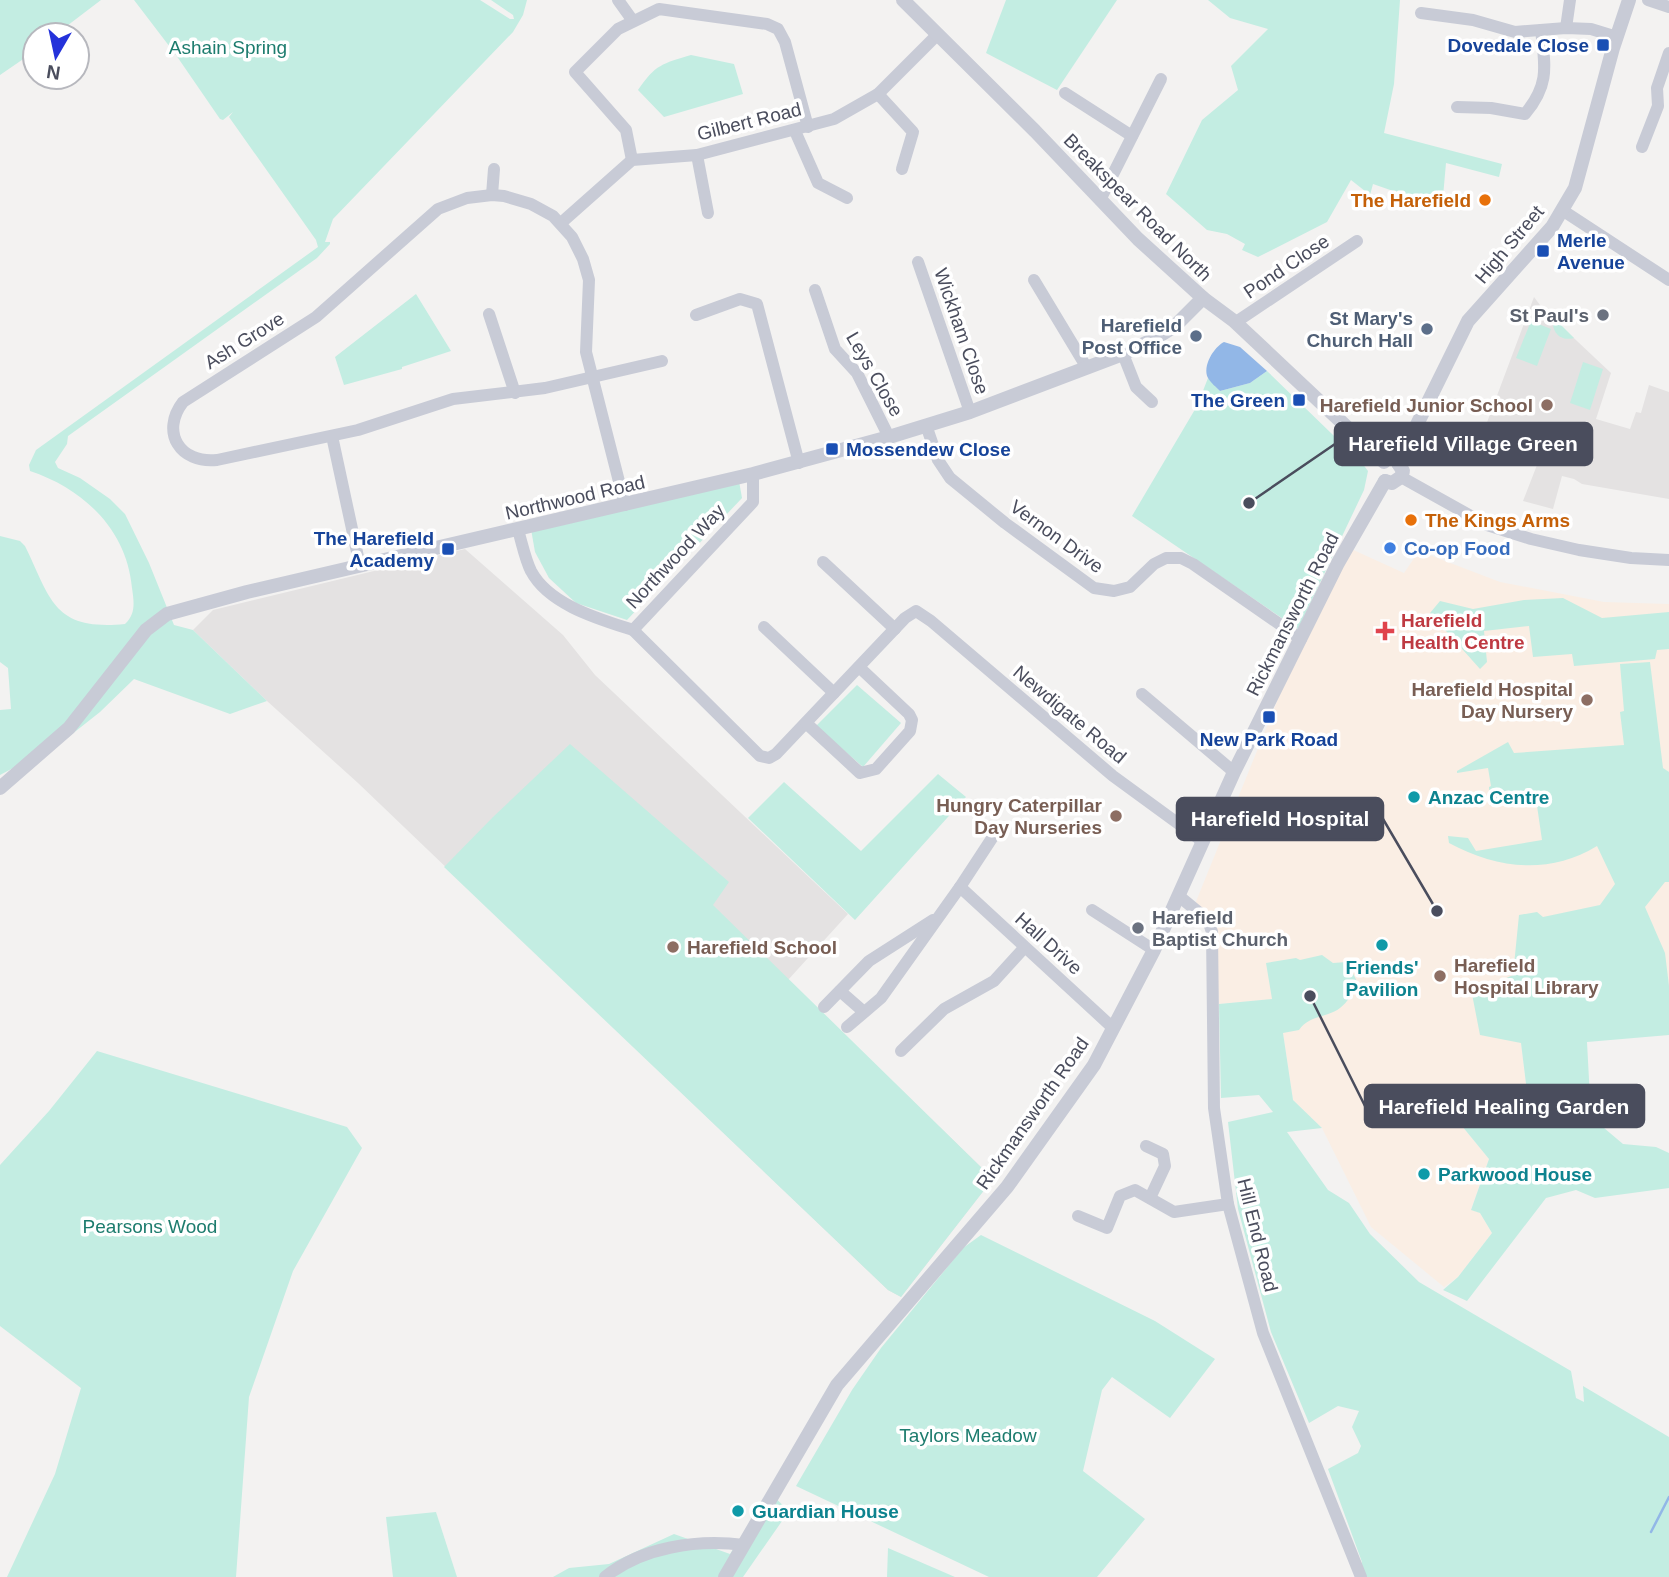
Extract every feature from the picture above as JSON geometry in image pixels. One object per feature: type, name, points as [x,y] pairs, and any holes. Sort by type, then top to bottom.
[{"type":"street","points":[[618,0],[633,21]]},
{"type":"street","name":"Breakspear Road North","points":[[903,0],[1035,131],[1138,239],[1203,298],[1236,322],[1394,467]]},
{"type":"street","points":[[1437,15],[1440,0]]},
{"type":"street","points":[[1566,28],[1570,0]]},
{"type":"street","name":"High Street","points":[[1394,467],[1468,321],[1552,227],[1575,188],[1629,0]]},
{"type":"street","points":[[1648,0],[1669,7]]},
{"type":"street","points":[[561,223],[632,160],[626,130],[575,72],[618,29],[659,9],[767,24],[778,29],[785,42],[808,127]]},
{"type":"street","points":[[1421,13],[1473,20],[1515,32],[1591,29],[1617,37]]},
{"type":"street","points":[[1457,107],[1525,114],[1536,101],[1545,80],[1541,30]]},
{"type":"street","name":"Gilbert Road","points":[[632,160],[696,155],[834,119],[878,94],[937,35]]},
{"type":"street","points":[[1642,147],[1658,106],[1657,88],[1669,53]]},
{"type":"street","points":[[1100,200],[1161,79]]},
{"type":"street","points":[[1065,93],[1132,136]]},
{"type":"street","points":[[878,94],[913,132],[902,169]]},
{"type":"street","points":[[795,131],[818,183],[846,198]]},
{"type":"street","points":[[696,155],[708,213]]},
{"type":"street","points":[[492,195],[494,169]]},
{"type":"street","name":"Ash Grove","points":[[592,377],[515,393],[453,399],[382,424],[208,461],[192,458],[181,450],[174,428],[177,412],[183,402],[316,317],[438,209],[457,201],[492,195],[531,204],[561,223],[577,244],[589,280],[585,338],[592,377],[625,505]]},
{"type":"street","points":[[1562,210],[1669,280]]},
{"type":"street","name":"Pond Close","points":[[1236,322],[1357,242]]},
{"type":"street","name":"Wickham Close","points":[[918,262],[970,412]]},
{"type":"street","points":[[1034,280],[1087,368]]},
{"type":"street","name":"Leys Close","points":[[816,290],[835,349],[857,373],[889,437]]},
{"type":"street","name":"Northwood Road","points":[[0,788],[69,728],[146,630],[167,614],[799,463],[889,437],[970,412],[1123,354],[1154,340],[1175,326],[1203,298]]},
{"type":"street","points":[[696,315],[740,299],[757,304],[799,463]]},
{"type":"street","points":[[489,314],[515,393]]},
{"type":"street","points":[[1123,354],[1136,387],[1152,402]]},
{"type":"street","points":[[592,377],[662,361]]},
{"type":"street","name":"Vernon Drive","points":[[926,425],[938,460],[950,478],[1094,588],[1114,591],[1127,588],[1136,583],[1154,564],[1166,558],[1177,558],[1193,565],[1301,639]]},
{"type":"street","points":[[332,436],[360,566]]},
{"type":"street","points":[[1394,467],[1487,525],[1579,550],[1631,558],[1669,560]]},
{"type":"street","name":"Rickmansworth Road","points":[[725,1577],[837,1385],[1007,1188],[1094,1065],[1180,897],[1234,772],[1350,539],[1385,481],[1379,472],[1394,467]]},
{"type":"street","name":"Northwood Way","points":[[518,530],[532,572],[546,588],[573,608],[633,630],[753,502],[753,474]]},
{"type":"street","points":[[633,630],[760,756],[769,758],[776,754],[895,629],[823,562]]},
{"type":"street","name":"Newdigate Road","points":[[895,629],[916,611],[931,621],[1114,776],[1202,841]]},
{"type":"street","points":[[764,627],[834,692]]},
{"type":"street","points":[[806,723],[860,773],[876,769],[910,731],[912,720],[909,714],[859,667]]},
{"type":"street","points":[[1142,694],[1234,772]]},
{"type":"street","points":[[848,1027],[880,998],[998,829]]},
{"type":"street","name":"Hall Drive","points":[[960,887],[1112,1027]]},
{"type":"street","name":"Hill End Road","points":[[1180,897],[1208,920],[1212,932],[1214,1108],[1228,1204],[1263,1333],[1361,1577]]},
{"type":"street","points":[[1092,910],[1154,950]]},
{"type":"street","points":[[824,1007],[869,961],[939,916]]},
{"type":"street","points":[[901,1051],[944,1009],[994,981],[1024,948]]},
{"type":"street","points":[[840,990],[864,1012]]},
{"type":"street","points":[[1146,1146],[1163,1154],[1165,1166],[1150,1198]]},
{"type":"street","points":[[1078,1216],[1107,1228],[1120,1196],[1135,1190],[1174,1212],[1228,1204]]},
{"type":"street","points":[[604,1577],[647,1554],[671,1547],[744,1545]]},
{"type":"shaded area","name":"Harefield Junior School","points":[[1534,297],[1543,309],[1611,373],[1596,419],[1630,429],[1636,412],[1641,413],[1649,385],[1669,392],[1669,499],[1582,484],[1562,476],[1553,509],[1523,501],[1537,465],[1506,451],[1492,441],[1486,425]]},
{"type":"shaded area","points":[[1349,548],[1404,573],[1419,551],[1500,582],[1604,602],[1669,604],[1669,1035],[1521,1043],[1527,1093],[1462,1126],[1489,1159],[1471,1209],[1480,1213],[1492,1233],[1458,1277],[1444,1287],[1371,1227],[1322,1128],[1293,1100],[1278,999],[1219,1004],[1214,918],[1195,904],[1295,657]]},
{"type":"shaded area","name":"Harefield School","points":[[465,549],[563,635],[595,675],[848,914],[788,980],[985,1171],[985,1189],[901,1297],[888,1290],[358,783],[193,630],[213,610]]},
{"type":"green space","points":[[0,0],[101,0],[73,21],[21,21],[21,61],[0,75]]},
{"type":"green space","name":"Ashain Spring","points":[[134,0],[480,0],[514,19],[513,15],[491,0],[527,0],[523,15],[513,32],[333,219],[325,242],[330,244],[317,258],[68,436],[67,444],[55,462],[58,468],[80,478],[110,499],[125,514],[149,563],[174,625],[193,630],[267,701],[230,714],[134,679],[100,712],[62,742],[0,775],[0,710],[11,709],[8,668],[0,662],[0,536],[20,541],[25,546],[49,596],[58,608],[69,616],[101,625],[125,624],[133,608],[128,567],[112,530],[85,501],[50,479],[30,471],[29,465],[36,450],[318,247],[316,240],[229,117],[233,112],[223,120],[220,119]]},
{"type":"green space","points":[[1006,0],[1117,0],[1057,90],[986,53]]},
{"type":"green space","points":[[1208,0],[1400,0],[1394,84],[1384,133],[1502,164],[1499,177],[1446,163],[1442,208],[1373,184],[1370,195],[1351,180],[1327,222],[1258,257],[1242,250],[1245,244],[1227,234],[1207,230],[1166,194],[1202,120],[1238,90],[1231,66],[1268,29],[1230,18]]},
{"type":"green space","points":[[691,55],[734,64],[743,94],[664,117],[638,90],[660,66]]},
{"type":"green space","points":[[416,294],[451,351],[402,369],[344,385],[335,357]]},
{"type":"green space","points":[[1553,317],[1574,338],[1564,338],[1557,334],[1553,327]]},
{"type":"green space","points":[[1531,321],[1551,329],[1537,366],[1516,358]]},
{"type":"green space","points":[[1583,362],[1603,369],[1590,410],[1570,403]]},
{"type":"green space","points":[[1267,371],[1368,471],[1364,490],[1298,629],[1132,516],[1197,406],[1208,378],[1220,391],[1250,383]]},
{"type":"green space","points":[[739,481],[742,498],[627,620],[576,603],[549,578],[535,552],[531,529]]},
{"type":"green space","points":[[1563,598],[1602,618],[1669,612],[1669,649],[1657,650],[1655,659],[1574,666],[1572,654],[1533,657],[1529,626],[1484,631],[1487,662],[1480,669],[1430,613],[1440,601],[1473,609],[1524,600]]},
{"type":"green space","points":[[1650,662],[1663,768],[1669,772],[1669,882],[1665,882],[1645,907],[1665,953],[1669,986],[1669,1035],[1587,1042],[1591,1117],[1623,1144],[1656,1147],[1669,1153],[1669,1188],[1595,1198],[1576,1190],[1546,1198],[1467,1301],[1443,1290],[1458,1277],[1492,1233],[1480,1213],[1471,1210],[1489,1159],[1462,1126],[1458,1104],[1527,1092],[1521,1043],[1480,1035],[1472,994],[1513,975],[1519,915],[1537,912],[1543,917],[1600,905],[1615,884],[1597,846],[1560,861],[1523,865],[1486,859],[1449,843],[1448,836],[1468,838],[1476,851],[1542,840],[1536,799],[1490,806],[1488,768],[1457,771],[1508,742],[1514,753],[1624,745],[1620,712],[1624,711],[1620,664]]},
{"type":"green space","points":[[857,685],[901,723],[863,767],[816,726]]},
{"type":"green space","points":[[570,744],[729,882],[713,905],[985,1171],[985,1189],[901,1297],[888,1290],[444,867]]},
{"type":"green space","points":[[938,774],[966,797],[855,920],[748,818],[784,782],[861,851]]},
{"type":"green space","points":[[1322,955],[1333,963],[1347,962],[1360,987],[1335,1011],[1313,1019],[1299,1030],[1283,1033],[1293,1100],[1322,1128],[1287,1132],[1328,1190],[1349,1203],[1370,1234],[1419,1282],[1571,1371],[1576,1398],[1584,1402],[1583,1386],[1669,1437],[1669,1577],[1360,1577],[1362,1562],[1328,1469],[1358,1453],[1361,1446],[1352,1427],[1359,1411],[1338,1406],[1309,1423],[1271,1332],[1238,1209],[1228,1122],[1273,1112],[1259,1095],[1221,1098],[1219,1004],[1272,999],[1266,963]]},
{"type":"green space","name":"Pearsons Wood","points":[[97,1051],[347,1127],[362,1148],[293,1271],[249,1397],[236,1577],[7,1577],[55,1474],[81,1388],[0,1326],[0,1165],[49,1111]]},
{"type":"green space","name":"Taylors Meadow","points":[[981,1235],[1155,1321],[1215,1359],[1170,1418],[1112,1377],[1102,1390],[1083,1471],[1145,1519],[1097,1577],[989,1577],[796,1486],[852,1390],[881,1348],[963,1248]]},
{"type":"green space","points":[[770,1493],[789,1511],[743,1577],[553,1577],[569,1568],[609,1564],[674,1534],[730,1554]]},
{"type":"green space","points":[[436,1512],[457,1577],[393,1577],[386,1517]]},
{"type":"green space","points":[[888,1548],[955,1577],[887,1577]]},
{"type":"water","points":[[1224,342],[1240,347],[1267,371],[1250,383],[1220,391],[1208,378],[1207,368],[1213,352]]},
{"type":"waterway","points":[[1651,1532],[1669,1497]]},
{"type":"place","name":"Dovedale Close","points":[[1603,45]]},
{"type":"place","name":"The Harefield","points":[[1485,200]]},
{"type":"place","name":"Merle Avenue","points":[[1543,251]]},
{"type":"place","name":"St Paul's","points":[[1603,315]]},
{"type":"place","name":"St Mary's Church Hall","points":[[1427,329]]},
{"type":"place","name":"Harefield Post Office","points":[[1196,336]]},
{"type":"place","name":"The Green","points":[[1299,400]]},
{"type":"place","name":"Harefield Junior School","points":[[1547,405]]},
{"type":"place","name":"Mossendew Close","points":[[832,449]]},
{"type":"place","name":"Harefield Village Green","points":[[1249,503]]},
{"type":"place","name":"The Kings Arms","points":[[1411,520]]},
{"type":"place","name":"Co-op Food","points":[[1390,548]]},
{"type":"place","name":"The Harefield Academy","points":[[448,549]]},
{"type":"place","name":"Harefield Health Centre","points":[[1385,631]]},
{"type":"place","name":"Harefield Hospital Day Nursery","points":[[1587,700]]},
{"type":"place","name":"New Park Road","points":[[1269,717]]},
{"type":"place","name":"Anzac Centre","points":[[1414,797]]},
{"type":"place","name":"Hungry Caterpillar Day Nurseries","points":[[1116,816]]},
{"type":"place","name":"Harefield Hospital","points":[[1437,911]]},
{"type":"place","name":"Harefield Baptist Church","points":[[1138,928]]},
{"type":"place","name":"Friends' Pavilion","points":[[1382,945]]},
{"type":"place","name":"Harefield School","points":[[673,947]]},
{"type":"place","name":"Harefield Hospital Library","points":[[1440,976]]},
{"type":"place","name":"Harefield Healing Garden","points":[[1310,996]]},
{"type":"place","name":"Parkwood House","points":[[1424,1174]]},
{"type":"place","name":"Guardian House","points":[[738,1511]]}]
